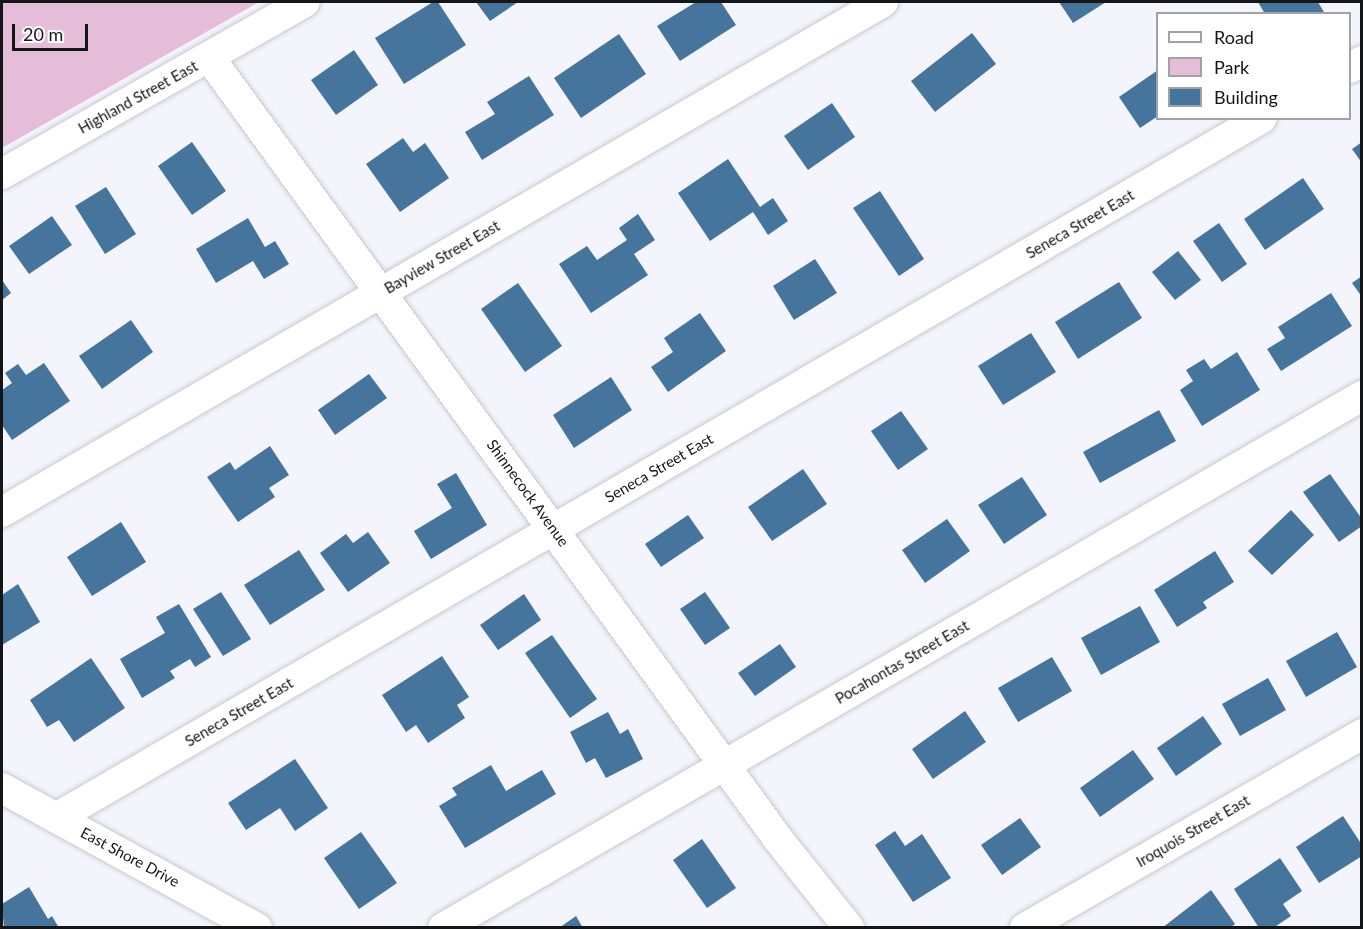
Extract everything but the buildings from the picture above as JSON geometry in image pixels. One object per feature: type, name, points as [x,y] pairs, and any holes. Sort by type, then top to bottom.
[{"type":"street","name":"Highland Street East","points":[[2,174],[305,2]]},
{"type":"street","name":"Bayview Street East","points":[[2,512],[883,2]]},
{"type":"street","name":"Shinnecock Avenue","points":[[209,57],[724,765],[849,927]]},
{"type":"street","name":"Seneca Street East","points":[[56,818],[1259,120]]},
{"type":"street","name":"Pocahontas Street East","points":[[443,927],[1362,396]]},
{"type":"street","name":"Iroquois Street East","points":[[1025,927],[1362,734]]},
{"type":"street","name":"East Shore Drive","points":[[2,788],[235,924]]},
{"type":"green space","points":[[2,2],[259,2],[2,148]]}]
